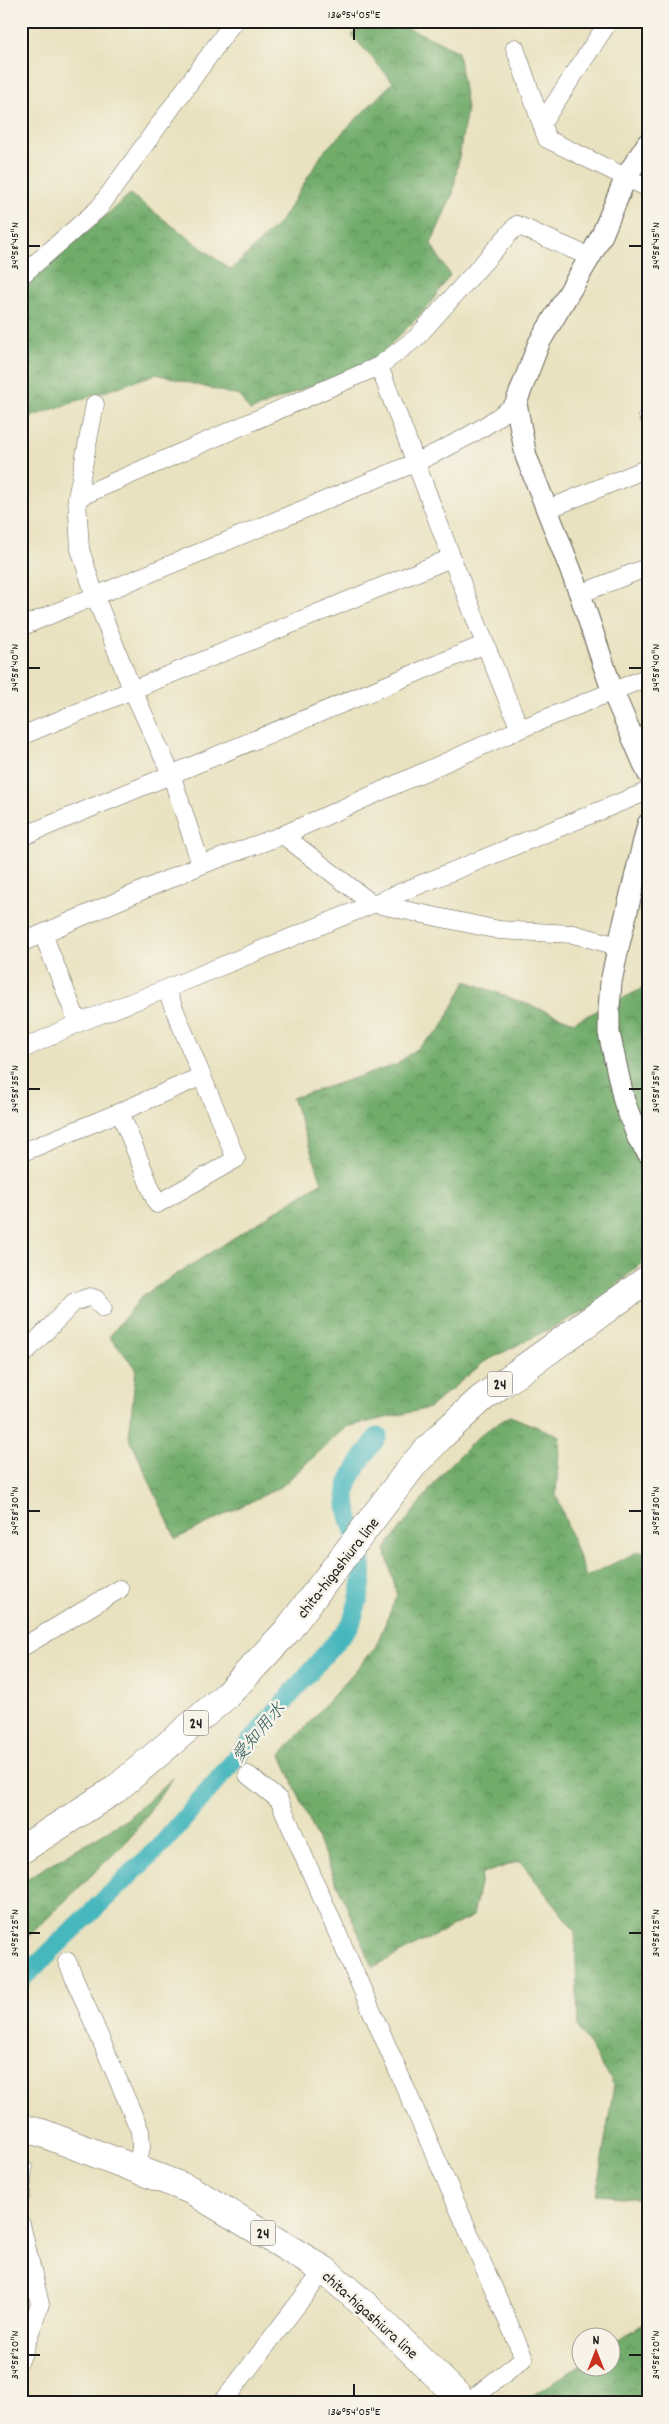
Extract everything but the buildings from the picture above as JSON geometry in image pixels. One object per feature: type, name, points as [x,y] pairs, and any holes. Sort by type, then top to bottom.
[{"type":"main road","name":"chita-higashiura line","points":[[24,1844],[116,1788],[228,1695],[287,1631],[341,1563],[414,1464],[481,1398],[648,1279]]},
{"type":"main road","name":"chita-higashiura line","points":[[21,2128],[42,2133],[192,2190],[324,2270],[365,2305],[466,2403]]},
{"type":"street","points":[[21,276],[99,208],[234,21]]},
{"type":"street","points":[[542,124],[609,21]]},
{"type":"street","points":[[515,48],[547,139],[648,188]]},
{"type":"street","points":[[21,627],[417,462],[498,418],[516,403],[539,343],[602,235],[626,177],[648,143]]},
{"type":"street","points":[[77,498],[379,366],[416,338],[517,225],[590,257]]},
{"type":"street","points":[[379,366],[417,462],[484,645],[520,729]]},
{"type":"street","points":[[516,403],[526,456],[580,594],[612,690],[648,773]]},
{"type":"street","points":[[95,404],[77,498],[80,549],[95,596],[132,689],[171,774],[201,865]]},
{"type":"street","points":[[546,510],[648,468]]},
{"type":"street","points":[[21,736],[451,558]]},
{"type":"street","points":[[580,594],[648,567]]},
{"type":"street","points":[[21,837],[484,645]]},
{"type":"street","points":[[21,943],[201,865],[283,834],[520,729],[648,676]]},
{"type":"street","points":[[21,1050],[78,1023],[166,989],[371,903],[648,791]]},
{"type":"street","points":[[648,824],[611,982],[610,1032],[624,1101],[638,1138],[648,1153]]},
{"type":"street","points":[[283,834],[371,903],[500,930],[573,934],[618,946]]},
{"type":"street","points":[[43,934],[78,1023]]},
{"type":"street","points":[[120,1112],[157,1204],[236,1160],[166,989]]},
{"type":"street","points":[[21,1153],[202,1076]]},
{"type":"street","points":[[21,1357],[74,1302],[90,1297],[101,1302],[104,1308]]},
{"type":"street","points":[[21,1648],[120,1589]]},
{"type":"street","points":[[248,1774],[279,1800],[524,2358],[466,2403]]},
{"type":"street","points":[[67,1961],[140,2131],[142,2147],[137,2169]]},
{"type":"street","points":[[21,2196],[23,2168]]},
{"type":"street","points":[[21,2224],[40,2304],[21,2358]]},
{"type":"street","points":[[222,2403],[324,2270]]},
{"type":"green space","points":[[368,21],[403,27],[458,52],[467,108],[453,193],[431,244],[450,275],[428,307],[376,359],[250,411],[239,396],[156,374],[30,417],[21,424],[21,291],[130,194],[231,270],[281,221],[324,151],[393,82],[352,35]]},
{"type":"green space","points":[[466,981],[574,1022],[648,986],[648,1257],[591,1308],[484,1362],[429,1408],[346,1427],[282,1486],[176,1539],[129,1437],[136,1368],[109,1337],[142,1296],[322,1182],[292,1098],[396,1065],[441,1029]]},
{"type":"green space","points":[[510,1416],[560,1436],[556,1494],[586,1577],[637,1552],[648,1552],[648,2199],[596,2195],[614,2085],[578,2027],[575,1931],[520,1861],[482,1874],[473,1916],[373,1967],[281,1755],[375,1648],[397,1595],[385,1549],[444,1471],[481,1434]]},
{"type":"green space","points":[[173,1778],[129,1839],[29,1936],[21,1940],[21,1882],[127,1819]]},
{"type":"green space","points":[[648,2321],[648,2403],[522,2403],[572,2370],[572,2376],[622,2376],[622,2338]]},
{"type":"waterway","name":"愛知用水","points":[[21,1980],[165,1841],[351,1624],[361,1590],[363,1573],[359,1548],[348,1511],[346,1493],[354,1472],[378,1436]]}]
